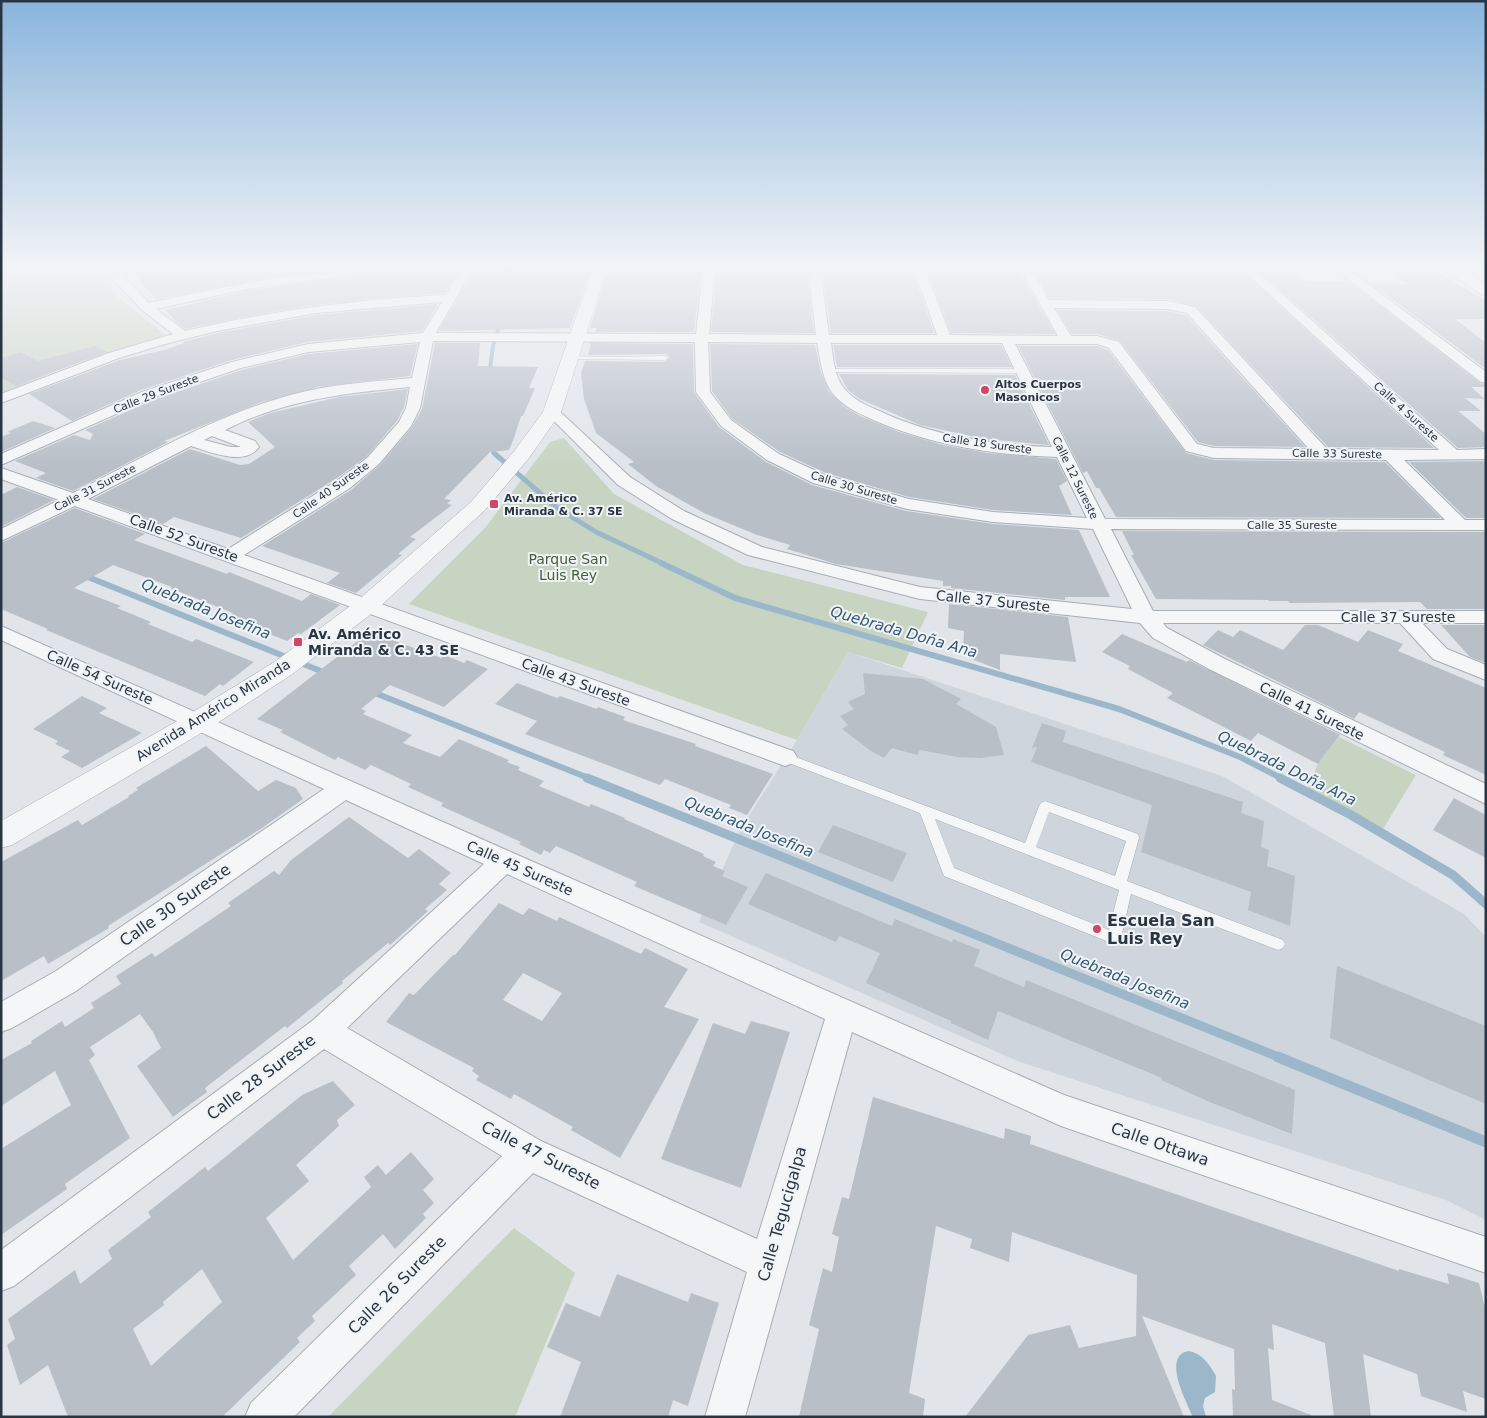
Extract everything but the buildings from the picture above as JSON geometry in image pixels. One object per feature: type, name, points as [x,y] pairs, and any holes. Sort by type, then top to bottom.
[{"type":"street","points":[[1,400],[71,371],[181,335]]},
{"type":"street","points":[[944,335],[945,339]]},
{"type":"street","points":[[1064,335],[1066,339]]},
{"type":"street","points":[[1215,335],[1321,453]]},
{"type":"street","name":"Calle 4 Sureste","points":[[1321,335],[1453,454]]},
{"type":"street","points":[[1428,335],[1486,379]]},
{"type":"street","name":"Calle 29 Sureste","points":[[1,460],[147,395],[237,365],[308,348],[427,336],[1102,340],[1114,345],[1190,445]]},
{"type":"street","name":"Calle 40 Sureste","points":[[231,556],[306,510],[344,484],[373,460],[406,423],[413,408],[427,336]]},
{"type":"street","name":"Avenida Américo Miranda","points":[[1,836],[198,722],[282,669],[366,606],[478,506],[522,454],[552,412],[576,337]]},
{"type":"street","name":"Calle 30 Sureste","points":[[702,338],[703,392],[726,423],[773,457],[819,479],[907,504],[993,517],[1098,524]]},
{"type":"street","name":"Calle 18 Sureste","points":[[822,338],[834,383],[853,404],[906,428],[966,444],[1017,450],[1062,452]]},
{"type":"street","name":"Calle 12 Sureste","points":[[1006,339],[1146,616]]},
{"type":"street","name":"Calle 31 Sureste","points":[[5,534],[238,417],[292,399],[343,388],[418,382]]},
{"type":"street","name":"Calle 37 Sureste","points":[[552,412],[624,481],[678,515],[755,551],[920,593],[1146,616],[1486,617]]},
{"type":"street","points":[[190,441],[235,453],[246,452],[251,447],[249,444],[211,430]]},
{"type":"street","name":"Calle 33 Sureste","points":[[1190,445],[1192,448],[1214,453],[1486,454]]},
{"type":"street","points":[[1390,455],[1460,525]]},
{"type":"street","name":"Calle 52 Sureste","points":[[1,473],[75,498],[366,606]]},
{"type":"street","name":"Calle 35 Sureste","points":[[1098,524],[1486,525]]},
{"type":"street","name":"Calle 43 Sureste","points":[[366,606],[785,757]]},
{"type":"street","name":"Calle 41 Sureste","points":[[1146,616],[1160,633],[1217,664],[1486,795]]},
{"type":"street","points":[[1405,617],[1440,654],[1486,673]]},
{"type":"street","name":"Calle 54 Sureste","points":[[1,632],[198,722]]},
{"type":"street","name":"Calle 45 Sureste","points":[[198,722],[842,1013]]},
{"type":"street","name":"Calle 30 Sureste","points":[[1,1018],[66,981],[344,788]]},
{"type":"street","name":"Calle 28 Sureste","points":[[1,1273],[322,1032],[504,861]]},
{"type":"street","name":"Calle Ottawa","points":[[842,1013],[1060,1110],[1486,1255]]},
{"type":"street","name":"Calle Tegucigalpa","points":[[725,1417],[768,1263],[842,1013]]},
{"type":"street","name":"Calle 47 Sureste","points":[[322,1032],[529,1153],[768,1263]]},
{"type":"street","name":"Calle 26 Sureste","points":[[265,1417],[529,1153]]},
{"type":"lane","points":[[569,358],[665,358]]},
{"type":"lane","points":[[829,370],[1021,371]]},
{"type":"lane","points":[[785,757],[1278,944]]},
{"type":"lane","points":[[925,810],[949,872],[1114,938],[1132,838],[1044,806],[1029,850]]},
{"type":"shaded area","name":"Escuela San Luis Rey","points":[[848,652],[1222,776],[1464,914],[1486,937],[1486,1220],[1446,1200],[1020,1062],[699,922],[740,830],[797,740]]},
{"type":"green space","points":[[1,335],[164,335],[65,367],[1,394]]},
{"type":"green space","name":"Parque San Luis Rey","points":[[564,438],[614,494],[743,565],[928,612],[902,668],[848,652],[797,740],[409,604],[485,528],[550,442]]},
{"type":"green space","points":[[1339,737],[1416,775],[1383,829],[1308,788],[1318,764]]},
{"type":"green space","points":[[514,1228],[575,1273],[515,1417],[328,1417]]},
{"type":"water","points":[[1189,1351],[1202,1357],[1216,1376],[1215,1392],[1205,1398],[1203,1406],[1206,1417],[1193,1417],[1178,1380],[1177,1361],[1181,1354]]},
{"type":"waterway","name":"Quebrada Doña Ana","points":[[489,376],[496,335]]},
{"type":"waterway","name":"Quebrada Doña Ana","points":[[492,443],[494,453],[556,507],[596,532],[664,564]]},
{"type":"waterway","name":"Quebrada Doña Ana","points":[[661,563],[735,598],[1119,709],[1240,757],[1283,779]]},
{"type":"waterway","name":"Quebrada Josefina","points":[[83,575],[328,674]]},
{"type":"waterway","name":"Quebrada Josefina","points":[[370,691],[591,779]]},
{"type":"waterway","name":"Quebrada Josefina","points":[[587,778],[1281,1058]]},
{"type":"waterway","name":"Quebrada Doña Ana","points":[[1280,778],[1351,815],[1453,875],[1486,904]]},
{"type":"waterway","name":"Quebrada Josefina","points":[[1278,1057],[1486,1142]]},
{"type":"place","name":"Altos Cuerpos Masonicos","points":[[985,390]]},
{"type":"place","name":"Av. Américo Miranda & C. 37 SE","points":[[494,504]]},
{"type":"place","name":"Av. Américo Miranda & C. 43 SE","points":[[298,642]]},
{"type":"place","name":"Escuela San Luis Rey","points":[[1097,929]]}]
